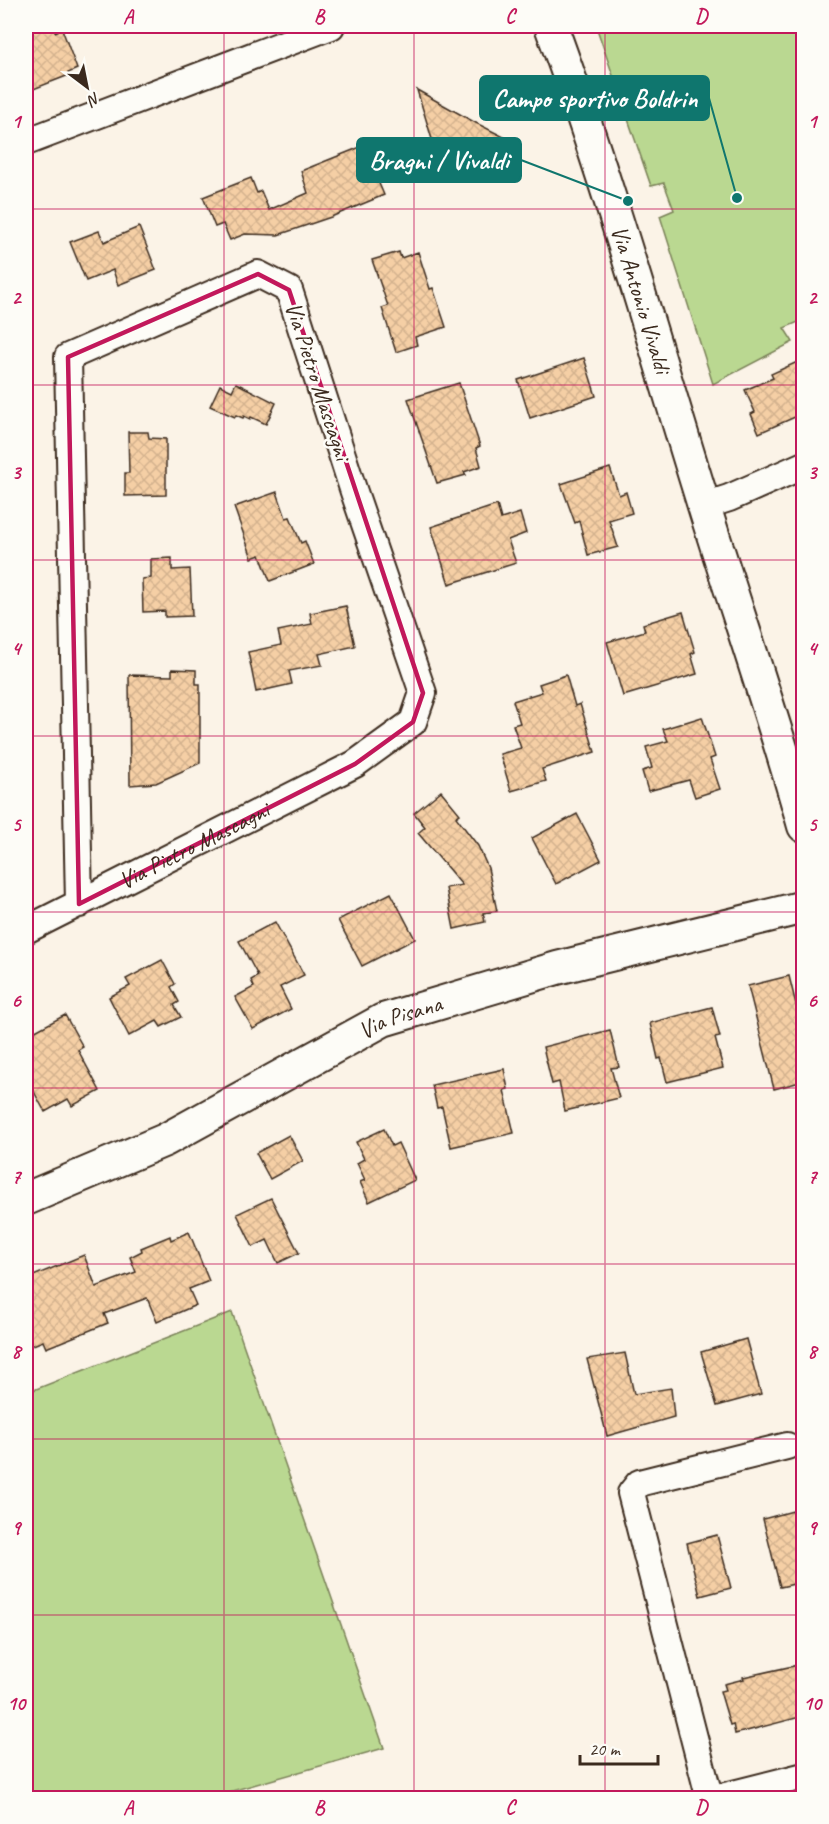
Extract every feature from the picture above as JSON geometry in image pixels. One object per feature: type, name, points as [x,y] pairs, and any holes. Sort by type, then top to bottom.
[{"type":"street","points":[[26,142],[331,26]]},
{"type":"street","name":"Via Antonio Vivaldi","points":[[551,26],[575,91],[638,288],[804,826]]},
{"type":"street","name":"Via Pietro Mascagni","points":[[26,930],[79,904],[355,764],[413,722],[423,693],[354,492],[289,290],[258,274],[68,357],[79,904]]},
{"type":"street","points":[[704,506],[729,498],[804,465]]},
{"type":"street","name":"Via Pisana","points":[[26,1199],[165,1140],[383,1020],[557,968],[804,907]]},
{"type":"street","points":[[715,1798],[707,1788],[631,1493],[639,1483],[787,1446]]},
{"type":"street","points":[[723,1798],[804,1776]]},
{"type":"highlighted area","points":[[258,274],[289,290],[423,693],[413,722],[355,764],[79,904],[68,357]]},
{"type":"green space","points":[[596,26],[803,26],[803,320],[784,328],[793,342],[713,384],[660,216],[674,210],[664,183],[651,186]]},
{"type":"green space","points":[[232,1312],[384,1748],[207,1798],[26,1798],[26,1393]]},
{"type":"building","points":[[26,26],[53,26],[55,32],[62,29],[77,69],[68,73],[69,75],[26,92]]},
{"type":"building","points":[[417,90],[474,122],[512,141],[439,162]]},
{"type":"building","points":[[363,146],[384,195],[331,217],[278,235],[245,234],[230,240],[223,224],[215,227],[203,197],[251,178],[257,193],[261,191],[269,210],[308,193],[301,171]]},
{"type":"building","points":[[139,227],[156,270],[118,285],[113,270],[86,281],[70,242],[99,231],[104,242]]},
{"type":"building","points":[[399,252],[401,258],[418,252],[446,327],[415,337],[417,345],[396,352],[382,308],[388,306],[372,260]]},
{"type":"building","points":[[584,358],[596,396],[530,418],[518,380]]},
{"type":"building","points":[[804,359],[804,413],[759,433],[751,414],[755,412],[745,390],[773,378],[771,374]]},
{"type":"building","points":[[236,383],[276,403],[266,424],[251,417],[250,419],[236,415],[235,417],[210,406],[220,385],[232,391]]},
{"type":"building","points":[[459,383],[480,446],[476,448],[481,466],[464,472],[466,475],[437,483],[408,399]]},
{"type":"building","points":[[128,432],[148,432],[149,438],[166,439],[166,495],[125,496],[125,473],[129,473]]},
{"type":"building","points":[[610,468],[619,495],[626,492],[632,513],[609,520],[618,547],[588,555],[579,521],[575,523],[561,484]]},
{"type":"building","points":[[277,492],[286,518],[290,517],[301,543],[305,541],[314,564],[270,581],[260,555],[252,558],[234,507]]},
{"type":"building","points":[[497,505],[501,519],[520,513],[526,533],[508,540],[516,563],[449,584],[431,527]]},
{"type":"building","points":[[172,558],[172,570],[190,569],[192,616],[165,617],[165,611],[143,612],[142,579],[151,578],[151,559]]},
{"type":"building","points":[[346,606],[355,646],[319,654],[322,665],[289,671],[292,684],[256,692],[248,652],[281,645],[278,631],[312,624],[310,613]]},
{"type":"building","points":[[683,612],[695,652],[691,654],[697,674],[623,696],[607,642],[645,631],[643,624]]},
{"type":"building","points":[[172,669],[196,670],[196,684],[200,684],[200,763],[156,783],[130,785],[129,675],[172,676]]},
{"type":"building","points":[[566,675],[575,706],[580,704],[595,752],[542,769],[546,781],[511,791],[500,754],[521,748],[513,725],[520,723],[513,701],[542,692],[539,684]]},
{"type":"building","points":[[702,717],[715,757],[710,759],[720,789],[695,797],[689,780],[648,791],[642,771],[652,768],[646,747],[668,741],[663,729]]},
{"type":"building","points":[[441,791],[460,814],[456,817],[478,846],[488,868],[497,911],[483,913],[485,922],[454,929],[446,888],[462,885],[418,833],[425,827],[414,813]]},
{"type":"building","points":[[577,814],[601,860],[556,884],[532,838]]},
{"type":"building","points":[[391,893],[415,939],[362,966],[338,920]]},
{"type":"building","points":[[275,922],[304,975],[280,987],[291,1009],[253,1029],[235,997],[254,987],[251,980],[258,976],[239,941]]},
{"type":"building","points":[[162,960],[175,984],[171,987],[179,1002],[174,1005],[181,1017],[161,1027],[157,1021],[129,1036],[109,997],[130,986],[126,979]]},
{"type":"building","points":[[789,976],[804,1037],[804,1081],[774,1089],[748,986]]},
{"type":"building","points":[[712,1007],[720,1037],[715,1038],[723,1068],[667,1082],[661,1058],[658,1059],[650,1023]]},
{"type":"building","points":[[65,1015],[83,1047],[78,1050],[100,1091],[72,1106],[68,1099],[45,1112],[26,1077],[26,1036]]},
{"type":"building","points":[[610,1030],[619,1067],[611,1068],[619,1098],[565,1111],[559,1082],[552,1084],[543,1047]]},
{"type":"building","points":[[504,1069],[508,1089],[504,1090],[514,1133],[451,1147],[442,1107],[437,1108],[432,1085]]},
{"type":"building","points":[[384,1129],[392,1146],[398,1143],[415,1180],[369,1202],[360,1182],[365,1180],[357,1163],[364,1159],[356,1142]]},
{"type":"building","points":[[289,1135],[303,1161],[270,1179],[256,1153]]},
{"type":"building","points":[[271,1198],[299,1253],[278,1263],[267,1240],[253,1247],[237,1214]]},
{"type":"building","points":[[189,1232],[209,1281],[189,1289],[196,1305],[157,1322],[147,1298],[104,1314],[108,1323],[46,1348],[43,1341],[26,1348],[26,1279],[84,1255],[96,1287],[136,1272],[130,1257],[142,1251],[141,1248],[170,1236],[171,1240]]},
{"type":"building","points":[[746,1339],[761,1394],[717,1406],[701,1352]]},
{"type":"building","points":[[625,1353],[634,1394],[671,1388],[674,1417],[607,1436],[587,1359]]},
{"type":"building","points":[[804,1508],[804,1582],[780,1587],[763,1519]]},
{"type":"building","points":[[717,1535],[731,1588],[700,1596],[687,1543]]},
{"type":"building","points":[[798,1665],[804,1686],[804,1716],[735,1734],[720,1691],[726,1690],[724,1684],[744,1679],[743,1677]]},
{"type":"place","name":"Campo sportivo Boldrin","points":[[737,198]]},
{"type":"place","name":"Bragni / Vivaldi","points":[[628,201]]}]
